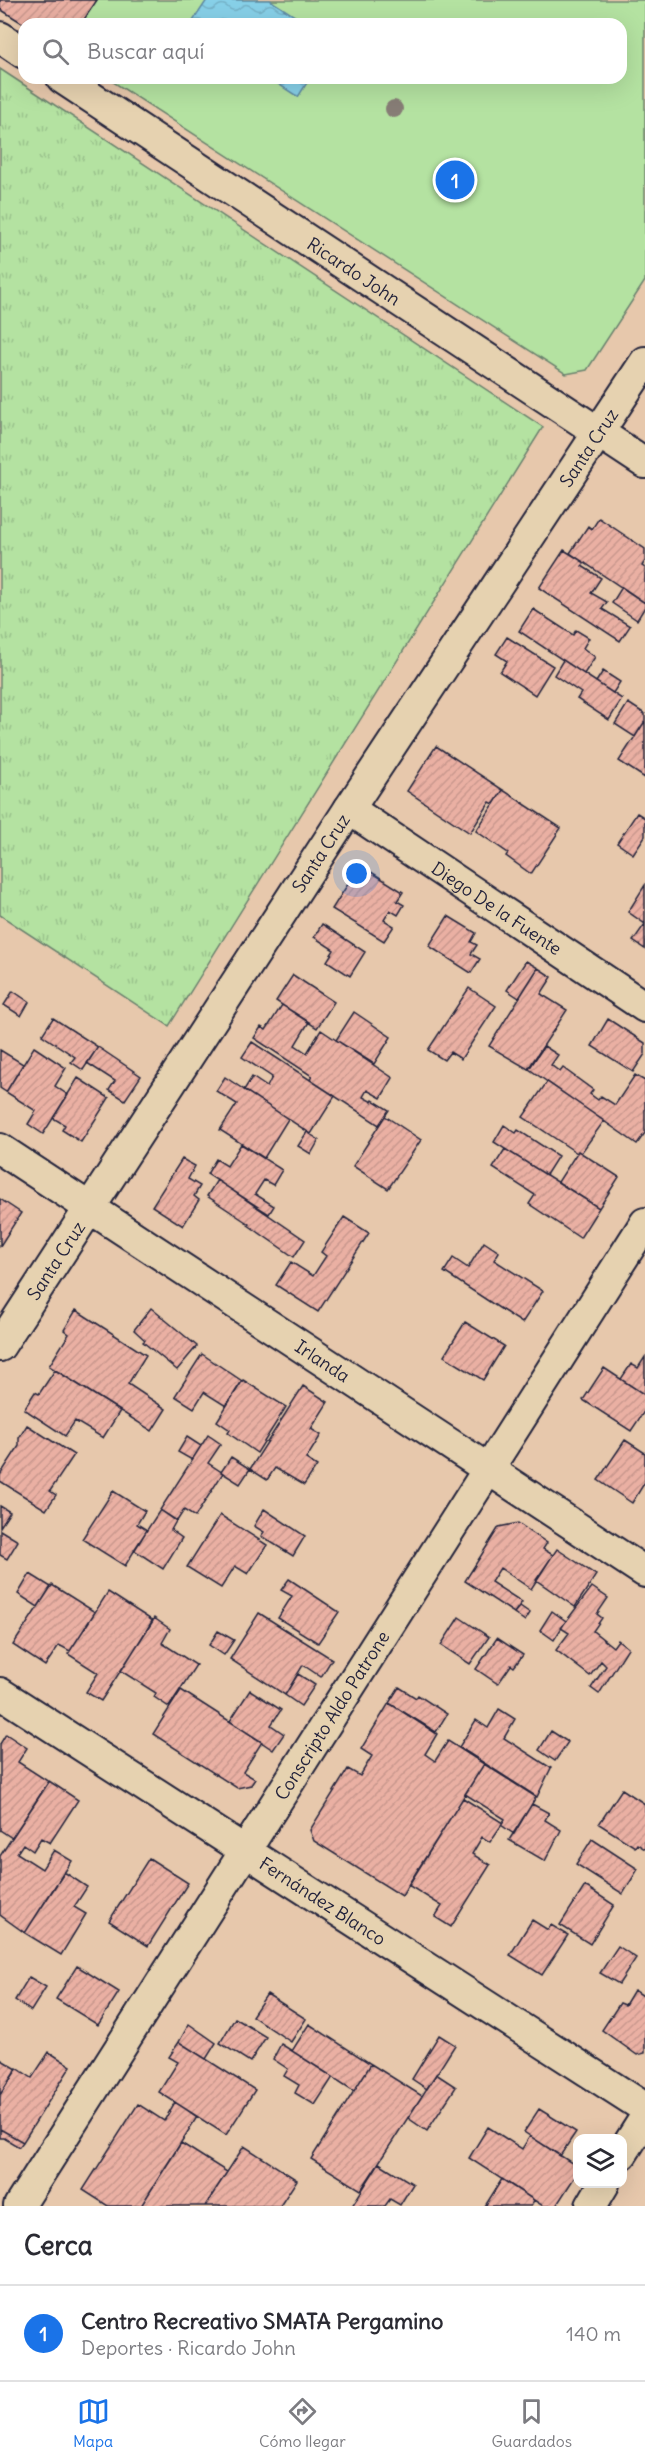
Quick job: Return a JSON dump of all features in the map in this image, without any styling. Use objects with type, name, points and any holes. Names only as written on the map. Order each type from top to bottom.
[{"type":"street","points":[[0,37],[18,49]]},
{"type":"street","name":"Ricardo John","points":[[71,84],[645,463]]},
{"type":"street","name":"Santa Cruz","points":[[0,1346],[349,809],[645,362]]},
{"type":"street","name":"Diego De la Fuente","points":[[349,809],[645,1007]]},
{"type":"street","name":"Irlanda","points":[[0,1149],[645,1572]]},
{"type":"street","name":"Conscripto Aldo Patrone","points":[[18,2206],[645,1223]]},
{"type":"street","name":"Fernández Blanco","points":[[0,1693],[645,2108]]},
{"type":"street","points":[[627,2146],[645,2118]]},
{"type":"street","points":[[591,2206],[602,2188]]},
{"type":"green space","points":[[0,0],[645,0],[645,281],[587,370],[566,374],[116,84],[627,84],[627,18],[18,18],[18,20],[0,9]]},
{"type":"green space","points":[[0,69],[18,81],[18,84],[23,84],[543,427],[169,1026],[0,915]]},
{"type":"water","points":[[207,0],[270,0],[298,18],[195,18]]},
{"type":"water","points":[[278,84],[306,84],[298,97]]},
{"type":"building","points":[[0,0],[97,0],[85,18],[18,18],[18,20],[0,9]]},
{"type":"building","points":[[599,518],[645,549],[645,561],[642,566],[645,568],[645,603],[570,553],[588,526],[592,529]]},
{"type":"building","points":[[564,550],[585,563],[582,566],[601,578],[591,593],[607,602],[602,609],[630,626],[620,641],[539,588]]},
{"type":"building","points":[[622,587],[645,603],[637,620],[612,603]]},
{"type":"building","points":[[533,609],[573,635],[576,630],[589,638],[583,648],[595,657],[584,674],[519,631]]},
{"type":"building","points":[[507,637],[553,666],[535,695],[500,672],[507,661],[496,654]]},
{"type":"building","points":[[563,660],[622,699],[609,720],[577,699],[581,693],[554,675]]},
{"type":"building","points":[[603,671],[620,682],[613,693],[596,682]]},
{"type":"building","points":[[628,703],[645,714],[645,721],[635,737],[615,724]]},
{"type":"building","points":[[645,721],[645,778],[619,761]]},
{"type":"building","points":[[436,746],[503,790],[494,804],[490,802],[470,833],[407,791]]},
{"type":"building","points":[[503,790],[561,828],[531,874],[506,856],[508,853],[476,831]]},
{"type":"building","points":[[637,813],[645,818],[645,836],[633,854],[617,843]]},
{"type":"building","points":[[360,865],[403,892],[397,901],[404,905],[398,915],[390,910],[384,920],[394,926],[384,941],[332,909]]},
{"type":"building","points":[[645,885],[645,924],[628,912]]},
{"type":"building","points":[[448,916],[476,933],[471,942],[477,945],[471,954],[480,959],[471,973],[429,946]]},
{"type":"building","points":[[322,924],[365,952],[350,976],[327,961],[334,950],[314,937]]},
{"type":"building","points":[[645,924],[645,949],[633,941]]},
{"type":"building","points":[[526,961],[538,968],[519,998],[507,990]]},
{"type":"building","points":[[538,968],[552,977],[541,994],[567,1010],[528,1069],[489,1046]]},
{"type":"building","points":[[293,975],[334,1002],[317,1028],[276,1001]]},
{"type":"building","points":[[469,988],[496,1006],[461,1059],[450,1052],[444,1060],[428,1050]]},
{"type":"building","points":[[13,991],[29,1002],[21,1016],[4,1005]]},
{"type":"building","points":[[282,1005],[309,1022],[295,1045],[307,1053],[321,1030],[393,1078],[381,1098],[367,1090],[363,1097],[389,1110],[379,1125],[310,1080],[312,1076],[254,1038],[261,1027],[266,1030]]},
{"type":"building","points":[[354,1012],[391,1037],[374,1064],[336,1040]]},
{"type":"building","points":[[53,1018],[98,1047],[83,1070],[71,1062],[75,1057],[42,1035]]},
{"type":"building","points":[[608,1019],[645,1043],[645,1054],[633,1072],[592,1046]]},
{"type":"building","points":[[252,1042],[335,1096],[311,1134],[244,1090],[252,1077],[267,1087],[272,1077],[242,1057]]},
{"type":"building","points":[[544,1046],[558,1055],[551,1065],[560,1072],[563,1068],[593,1090],[590,1094],[598,1100],[601,1096],[615,1105],[635,1075],[645,1081],[645,1133],[637,1144],[529,1069]]},
{"type":"building","points":[[34,1047],[66,1068],[55,1086],[68,1095],[43,1134],[28,1124],[36,1111],[6,1092]]},
{"type":"building","points":[[98,1047],[141,1076],[125,1100],[109,1090],[115,1081],[87,1063]]},
{"type":"building","points":[[0,1050],[23,1064],[6,1092],[0,1088]]},
{"type":"building","points":[[225,1077],[288,1119],[264,1158],[220,1130],[237,1104],[216,1091]]},
{"type":"building","points":[[78,1078],[109,1098],[81,1142],[62,1130],[65,1125],[53,1118]]},
{"type":"building","points":[[547,1082],[604,1121],[581,1153],[578,1151],[577,1153],[523,1117]]},
{"type":"building","points":[[385,1116],[421,1140],[388,1189],[353,1166]]},
{"type":"building","points":[[504,1125],[516,1133],[518,1130],[558,1156],[546,1175],[494,1142]]},
{"type":"building","points":[[307,1132],[319,1140],[311,1154],[298,1146]]},
{"type":"building","points":[[241,1144],[282,1170],[273,1185],[264,1180],[255,1194],[274,1206],[269,1214],[207,1174],[216,1159],[227,1166]]},
{"type":"building","points":[[505,1149],[599,1208],[580,1238],[529,1204],[535,1195],[493,1168]]},
{"type":"building","points":[[578,1151],[619,1177],[599,1208],[558,1182]]},
{"type":"building","points":[[182,1159],[195,1166],[188,1179],[200,1186],[194,1196],[199,1200],[183,1226],[152,1206]]},
{"type":"building","points":[[217,1180],[305,1240],[294,1257],[207,1196]]},
{"type":"building","points":[[0,1199],[21,1213],[0,1246]]},
{"type":"building","points":[[344,1217],[369,1233],[318,1312],[276,1285],[291,1262],[313,1276],[326,1256],[321,1252]]},
{"type":"building","points":[[484,1242],[499,1252],[494,1260],[543,1291],[522,1323],[444,1272],[453,1258],[468,1268]]},
{"type":"building","points":[[151,1308],[197,1346],[177,1370],[143,1342],[145,1340],[134,1330]]},
{"type":"building","points":[[76,1310],[146,1355],[128,1384],[166,1409],[152,1431],[49,1366],[69,1334],[64,1330]]},
{"type":"building","points":[[465,1322],[504,1346],[483,1380],[444,1356]]},
{"type":"building","points":[[202,1354],[242,1381],[226,1406],[204,1392],[194,1408],[175,1396]]},
{"type":"building","points":[[645,1357],[645,1395],[621,1379],[631,1364],[638,1368]]},
{"type":"building","points":[[604,1368],[645,1395],[645,1410],[631,1431],[583,1400]]},
{"type":"building","points":[[55,1370],[120,1411],[103,1438],[75,1421],[65,1436],[24,1409],[35,1392],[39,1394]]},
{"type":"building","points":[[243,1380],[286,1407],[257,1453],[228,1433],[230,1430],[217,1421]]},
{"type":"building","points":[[303,1386],[328,1402],[311,1429],[321,1435],[306,1459],[317,1466],[304,1485],[275,1468],[267,1480],[250,1469]]},
{"type":"building","points":[[27,1425],[74,1455],[50,1491],[56,1495],[46,1510],[0,1481],[0,1475],[19,1446],[19,1438]]},
{"type":"building","points":[[208,1435],[221,1444],[208,1463],[223,1473],[195,1517],[184,1510],[177,1521],[160,1510]]},
{"type":"building","points":[[187,1437],[201,1446],[192,1460],[178,1452]]},
{"type":"building","points":[[625,1440],[645,1453],[645,1482],[632,1503],[598,1480]]},
{"type":"building","points":[[231,1457],[250,1469],[240,1484],[221,1472]]},
{"type":"building","points":[[113,1491],[145,1511],[137,1524],[147,1530],[125,1566],[82,1539]]},
{"type":"building","points":[[0,1506],[10,1512],[0,1527]]},
{"type":"building","points":[[264,1509],[305,1536],[293,1556],[261,1536],[264,1532],[254,1526]]},
{"type":"building","points":[[160,1510],[176,1521],[171,1530],[182,1538],[163,1569],[134,1550]]},
{"type":"building","points":[[220,1515],[267,1545],[248,1574],[235,1566],[221,1588],[187,1567]]},
{"type":"building","points":[[518,1523],[547,1543],[543,1549],[553,1555],[531,1589],[500,1568],[491,1582],[522,1602],[514,1613],[465,1581],[499,1527]]},
{"type":"building","points":[[0,1530],[18,1541],[7,1559],[0,1555]]},
{"type":"building","points":[[557,1549],[596,1575],[575,1607],[536,1580]]},
{"type":"building","points":[[30,1574],[51,1587],[38,1607],[18,1594]]},
{"type":"building","points":[[289,1579],[339,1612],[318,1643],[278,1618],[292,1596],[281,1590]]},
{"type":"building","points":[[52,1585],[95,1612],[70,1651],[59,1645],[45,1666],[13,1645]]},
{"type":"building","points":[[592,1587],[608,1598],[597,1614],[602,1618],[593,1631],[613,1647],[618,1640],[628,1648],[599,1694],[591,1688],[606,1666],[601,1661],[590,1676],[556,1650],[569,1633],[561,1628]]},
{"type":"building","points":[[108,1592],[153,1621],[101,1701],[86,1692],[98,1673],[68,1654]]},
{"type":"building","points":[[520,1606],[530,1613],[525,1621],[514,1613]]},
{"type":"building","points":[[552,1611],[566,1621],[554,1640],[540,1630]]},
{"type":"building","points":[[259,1613],[332,1659],[321,1677],[303,1665],[285,1695],[230,1659]]},
{"type":"building","points":[[459,1617],[489,1637],[470,1664],[441,1645]]},
{"type":"building","points":[[154,1618],[170,1629],[162,1643],[196,1665],[169,1707],[154,1697],[156,1693],[121,1671]]},
{"type":"building","points":[[218,1631],[234,1640],[224,1655],[209,1645]]},
{"type":"building","points":[[497,1638],[523,1655],[514,1667],[511,1665],[498,1684],[476,1669]]},
{"type":"building","points":[[298,1674],[315,1685],[301,1706],[285,1695]]},
{"type":"building","points":[[399,1687],[416,1698],[418,1695],[447,1714],[436,1732],[389,1703]]},
{"type":"building","points":[[181,1690],[262,1742],[243,1772],[255,1779],[251,1785],[237,1788],[153,1734]]},
{"type":"building","points":[[250,1690],[281,1710],[271,1725],[284,1734],[273,1750],[230,1721]]},
{"type":"building","points":[[389,1703],[437,1734],[425,1754],[435,1761],[448,1741],[484,1764],[402,1896],[314,1841],[310,1830],[348,1769],[360,1776],[372,1756],[361,1749]]},
{"type":"building","points":[[499,1709],[515,1719],[504,1738],[551,1768],[537,1797],[459,1747],[476,1720],[488,1728]]},
{"type":"building","points":[[551,1731],[568,1742],[555,1761],[539,1750]]},
{"type":"building","points":[[6,1734],[27,1748],[18,1762],[49,1782],[12,1838],[0,1830],[0,1744]]},
{"type":"building","points":[[484,1764],[536,1797],[514,1834],[501,1825],[505,1819],[465,1794]]},
{"type":"building","points":[[49,1781],[78,1800],[50,1843],[41,1838],[33,1851],[23,1844],[17,1853],[42,1869],[54,1850],[72,1861],[25,1933],[0,1915],[0,1856]]},
{"type":"building","points":[[622,1789],[645,1804],[645,1849],[637,1844],[635,1847],[599,1824]]},
{"type":"building","points":[[463,1798],[503,1823],[490,1842],[482,1837],[472,1854],[490,1865],[451,1927],[435,1917],[442,1906],[408,1885]]},
{"type":"building","points":[[532,1804],[549,1813],[545,1820],[561,1830],[545,1861],[509,1840]]},
{"type":"building","points":[[592,1839],[638,1869],[623,1894],[576,1864]]},
{"type":"building","points":[[149,1858],[188,1883],[148,1946],[109,1921]]},
{"type":"building","points":[[64,1872],[87,1887],[74,1907],[86,1914],[61,1955],[25,1933]]},
{"type":"building","points":[[585,1886],[614,1905],[590,1944],[560,1925]]},
{"type":"building","points":[[532,1920],[548,1930],[551,1925],[568,1935],[542,1975],[510,1955]]},
{"type":"building","points":[[618,1946],[636,1958],[619,1984],[600,1973]]},
{"type":"building","points":[[77,1966],[119,1992],[98,2025],[56,1999]]},
{"type":"building","points":[[29,1977],[46,1987],[31,2011],[15,2000]]},
{"type":"building","points":[[634,1990],[645,1997],[645,2053],[637,2055],[602,2030],[620,2003],[625,2005]]},
{"type":"building","points":[[267,1994],[306,2019],[291,2042],[252,2016]]},
{"type":"building","points":[[235,2018],[266,2037],[250,2062],[220,2043]]},
{"type":"building","points":[[189,2024],[216,2043],[206,2059],[179,2042]]},
{"type":"building","points":[[309,2024],[371,2064],[354,2091],[292,2051]]},
{"type":"building","points":[[439,2035],[455,2045],[427,2089],[412,2079]]},
{"type":"building","points":[[179,2042],[255,2090],[226,2135],[159,2092],[178,2062],[169,2057]]},
{"type":"building","points":[[281,2044],[333,2077],[315,2105],[295,2093],[299,2085],[284,2076],[288,2069],[273,2059]]},
{"type":"building","points":[[49,2052],[71,2066],[23,2142],[0,2129],[0,2095],[17,2068],[32,2078]]},
{"type":"building","points":[[0,2059],[17,2069],[0,2095]]},
{"type":"building","points":[[371,2064],[422,2096],[361,2190],[311,2159]]},
{"type":"building","points":[[436,2074],[456,2087],[427,2131],[408,2118]]},
{"type":"building","points":[[175,2102],[197,2117],[141,2206],[108,2206],[83,2190],[138,2104],[164,2121]]},
{"type":"building","points":[[539,2109],[576,2132],[560,2156],[524,2132]]},
{"type":"building","points":[[488,2127],[522,2149],[530,2136],[573,2164],[573,2180],[556,2206],[543,2206],[469,2158]]},
{"type":"building","points":[[0,2129],[23,2142],[19,2147],[0,2138]]},
{"type":"building","points":[[181,2143],[227,2172],[205,2206],[141,2206]]},
{"type":"building","points":[[244,2146],[297,2180],[280,2206],[205,2206]]},
{"type":"building","points":[[379,2163],[413,2184],[400,2205],[390,2199],[385,2206],[352,2206]]},
{"type":"building","points":[[502,2179],[534,2200],[531,2206],[485,2206]]},
{"type":"place","name":"Centro Recreativo SMATA Pergamino","points":[[455,180]]}]
